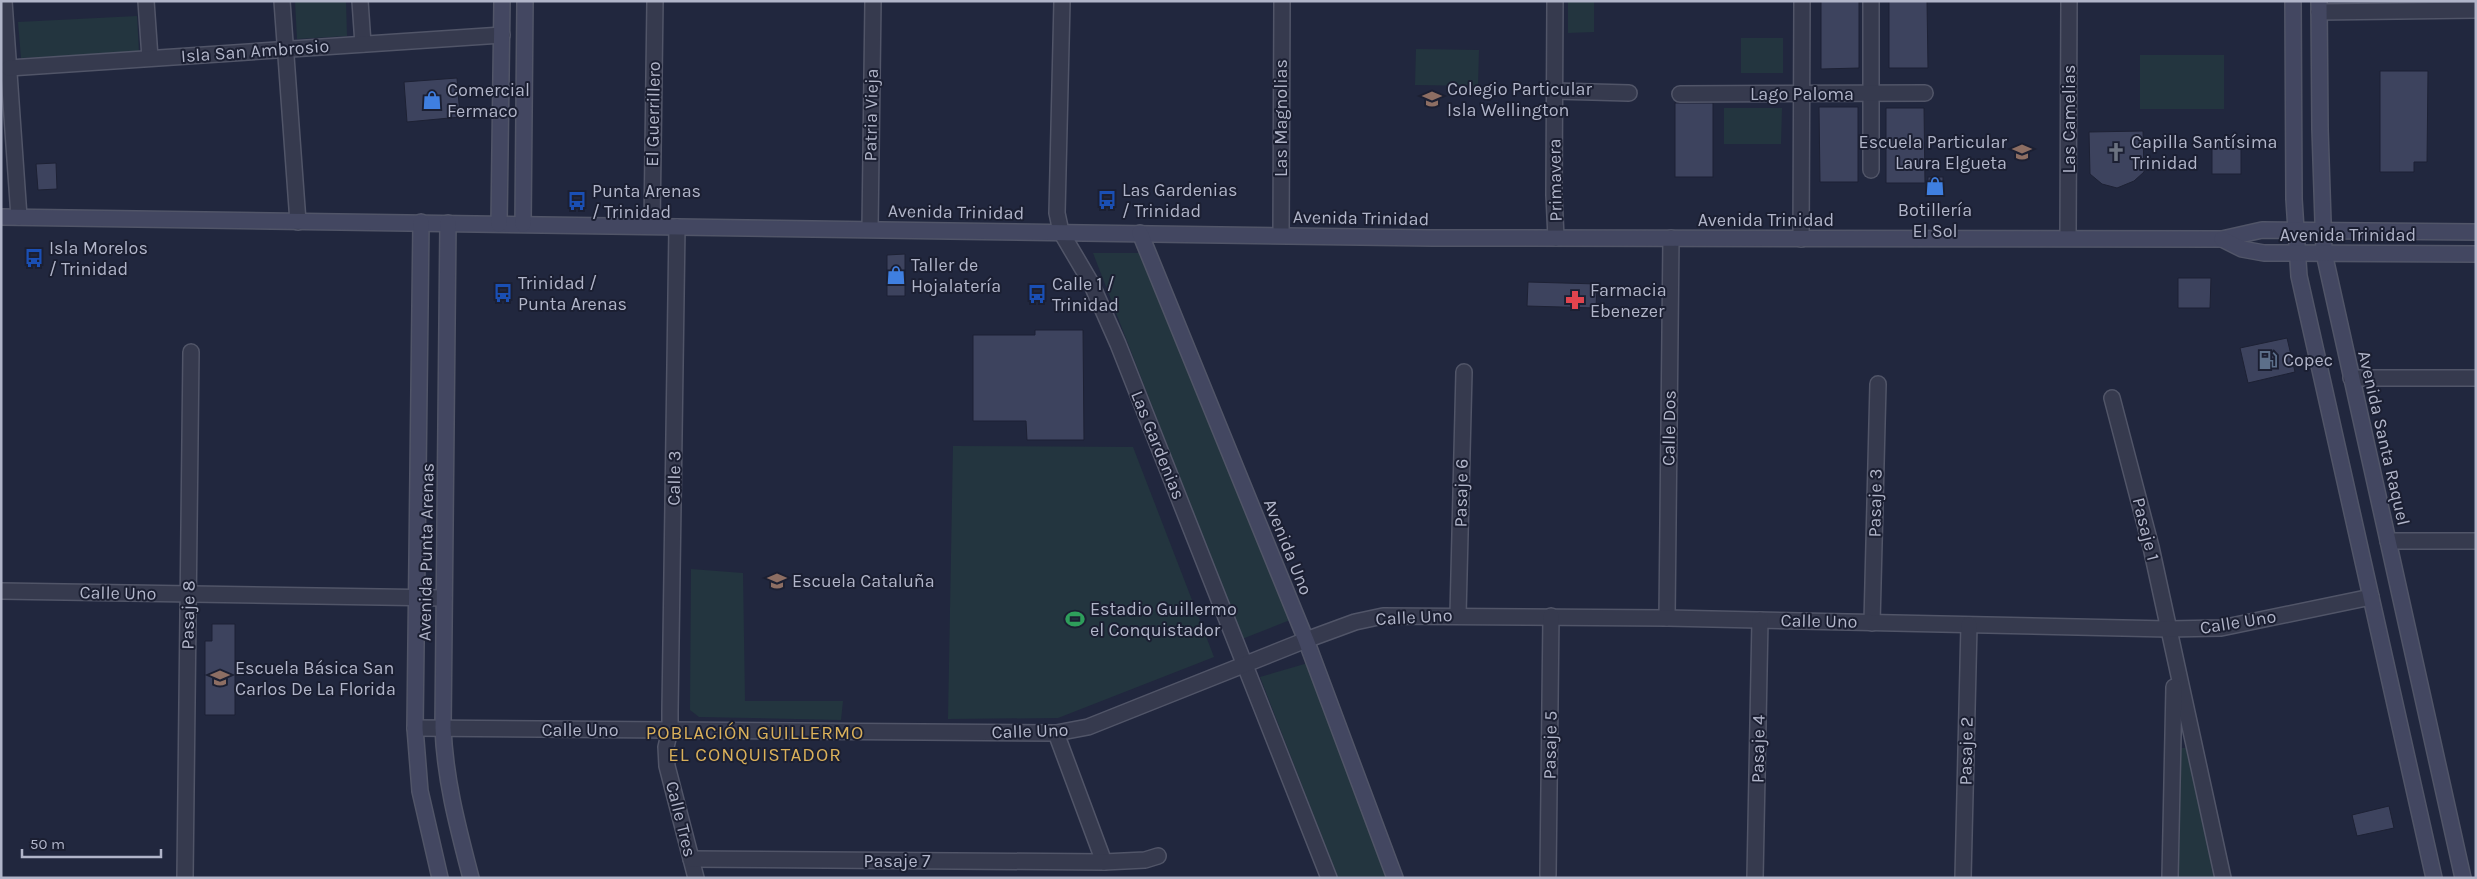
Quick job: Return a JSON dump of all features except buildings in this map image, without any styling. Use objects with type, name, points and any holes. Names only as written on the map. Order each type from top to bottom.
[{"type":"main road","points":[[499,224],[502,1]]},
{"type":"main road","points":[[523,224],[526,1]]},
{"type":"main road","points":[[2293,1],[2296,253],[2303,294],[2434,878]]},
{"type":"main road","name":"Avenida Santa Raquel","points":[[2319,6],[2322,230],[2324,253],[2463,878]]},
{"type":"main road","name":"Avenida Trinidad","points":[[1,217],[1556,238],[2222,239],[2262,230],[2476,232]]},
{"type":"main road","name":"Avenida Punta Arenas","points":[[421,222],[415,728],[420,791],[440,878]]},
{"type":"main road","name":"Avenida Punta Arenas","points":[[448,223],[443,728],[444,752],[450,792],[471,878]]},
{"type":"main road","name":"Avenida Uno","points":[[1140,233],[1306,640],[1395,878]]},
{"type":"main road","name":"Avenida Trinidad","points":[[2222,239],[2252,252],[2476,254]]},
{"type":"street","points":[[4,1],[19,217]]},
{"type":"street","points":[[146,1],[150,58]]},
{"type":"street","points":[[282,1],[298,222]]},
{"type":"street","points":[[360,1],[363,44]]},
{"type":"street","name":"El Guerrillero","points":[[652,226],[655,1]]},
{"type":"street","name":"Patria Vieja","points":[[870,229],[873,1]]},
{"type":"street","name":"Las Gardenias","points":[[1062,1],[1057,213],[1061,232],[1076,255],[1105,312],[1329,878]]},
{"type":"street","name":"Las Magnolias","points":[[1281,235],[1282,1]]},
{"type":"street","name":"Primavera","points":[[1555,1],[1554,195],[1556,238]]},
{"type":"street","points":[[1801,239],[1802,1]]},
{"type":"street","points":[[1871,1],[1871,170]]},
{"type":"street","name":"Las Camelias","points":[[2068,238],[2069,1]]},
{"type":"street","points":[[2319,6],[2446,6],[2476,10]]},
{"type":"street","name":"Isla San Ambrosio","points":[[9,68],[502,35]]},
{"type":"street","points":[[1555,91],[1629,93]]},
{"type":"street","name":"Lago Paloma","points":[[1680,94],[1924,93]]},
{"type":"street","name":"Calle 3","points":[[670,730],[677,226]]},
{"type":"street","name":"Calle Dos","points":[[1667,618],[1671,238]]},
{"type":"street","name":"Pasaje 8","points":[[185,878],[191,352]]},
{"type":"street","name":"Pasaje 6","points":[[1458,615],[1464,372]]},
{"type":"street","points":[[2351,378],[2476,378]]},
{"type":"street","name":"Pasaje 3","points":[[1872,623],[1878,384]]},
{"type":"street","name":"Pasaje 1","points":[[2112,398],[2152,547],[2175,662],[2223,878]]},
{"type":"street","points":[[2388,541],[2476,541]]},
{"type":"street","name":"Calle Uno","points":[[1,591],[444,598]]},
{"type":"street","name":"Calle Uno","points":[[415,728],[1056,733],[1088,728],[1306,640],[1355,622],[1383,616],[1551,616],[2168,629],[2221,628],[2371,597]]},
{"type":"street","name":"Pasaje 5","points":[[1548,875],[1551,616]]},
{"type":"street","name":"Pasaje 4","points":[[1755,878],[1760,620]]},
{"type":"street","name":"Pasaje 2","points":[[1963,878],[1969,625]]},
{"type":"street","name":"Pasaje 1","points":[[2170,878],[2175,662]]},
{"type":"street","name":"Calle Tres","points":[[670,730],[666,747],[667,766],[696,878]]},
{"type":"street","points":[[1056,733],[1104,862]]},
{"type":"street","name":"Pasaje 7","points":[[691,859],[1104,862],[1145,860],[1158,856]]},
{"type":"shaded area","points":[[295,1],[346,1],[347,36],[297,39]]},
{"type":"shaded area","points":[[1568,1],[1594,1],[1594,32],[1568,33]]},
{"type":"shaded area","points":[[137,16],[139,52],[21,58],[18,22]]},
{"type":"shaded area","points":[[1741,38],[1783,38],[1783,73],[1741,73]]},
{"type":"shaded area","points":[[1416,49],[1479,50],[1478,86],[1415,85]]},
{"type":"shaded area","points":[[2140,55],[2224,55],[2224,109],[2140,109]]},
{"type":"shaded area","points":[[1724,108],[1782,108],[1781,144],[1724,144]]},
{"type":"shaded area","points":[[1093,253],[1139,253],[1290,620],[1242,639]]},
{"type":"shaded area","name":"Estadio Guillermo el Conquistador","points":[[953,446],[1133,447],[1214,657],[1058,718],[948,719]]},
{"type":"shaded area","points":[[691,569],[743,573],[745,701],[843,701],[841,720],[699,717],[690,710]]},
{"type":"shaded area","points":[[1308,663],[1386,878],[1338,878],[1260,677]]},
{"type":"shaded area","points":[[2176,748],[2186,748],[2215,878],[2176,878]]},
{"type":"place","name":"Colegio Particular Isla Wellington","points":[[1432,99]]},
{"type":"place","name":"Comercial Fermaco","points":[[432,100]]},
{"type":"place","name":"Escuela Particular Laura Elgueta","points":[[2022,152]]},
{"type":"place","name":"Capilla Santísima Trinidad","points":[[2116,152]]},
{"type":"place","name":"Botillería El Sol","points":[[1935,186]]},
{"type":"place","name":"Las Gardenias / Trinidad","points":[[1107,200]]},
{"type":"place","name":"Punta Arenas / Trinidad","points":[[577,201]]},
{"type":"place","name":"Isla Morelos / Trinidad","points":[[34,258]]},
{"type":"place","name":"Taller de Hojalatería","points":[[896,275]]},
{"type":"place","name":"Trinidad / Punta Arenas","points":[[503,293]]},
{"type":"place","name":"Calle 1 / Trinidad","points":[[1037,294]]},
{"type":"place","name":"Farmacia Ebenezer","points":[[1575,300]]},
{"type":"place","name":"Copec","points":[[2268,360]]},
{"type":"place","name":"Escuela Cataluña","points":[[777,581]]},
{"type":"place","name":"Estadio Guillermo el Conquistador","points":[[1075,619]]},
{"type":"place","name":"Escuela Básica San Carlos De La Florida","points":[[220,678]]},
{"type":"district","name":"POBLACIÓN GUILLERMO EL CONQUISTADOR","points":[[755,743]]}]
